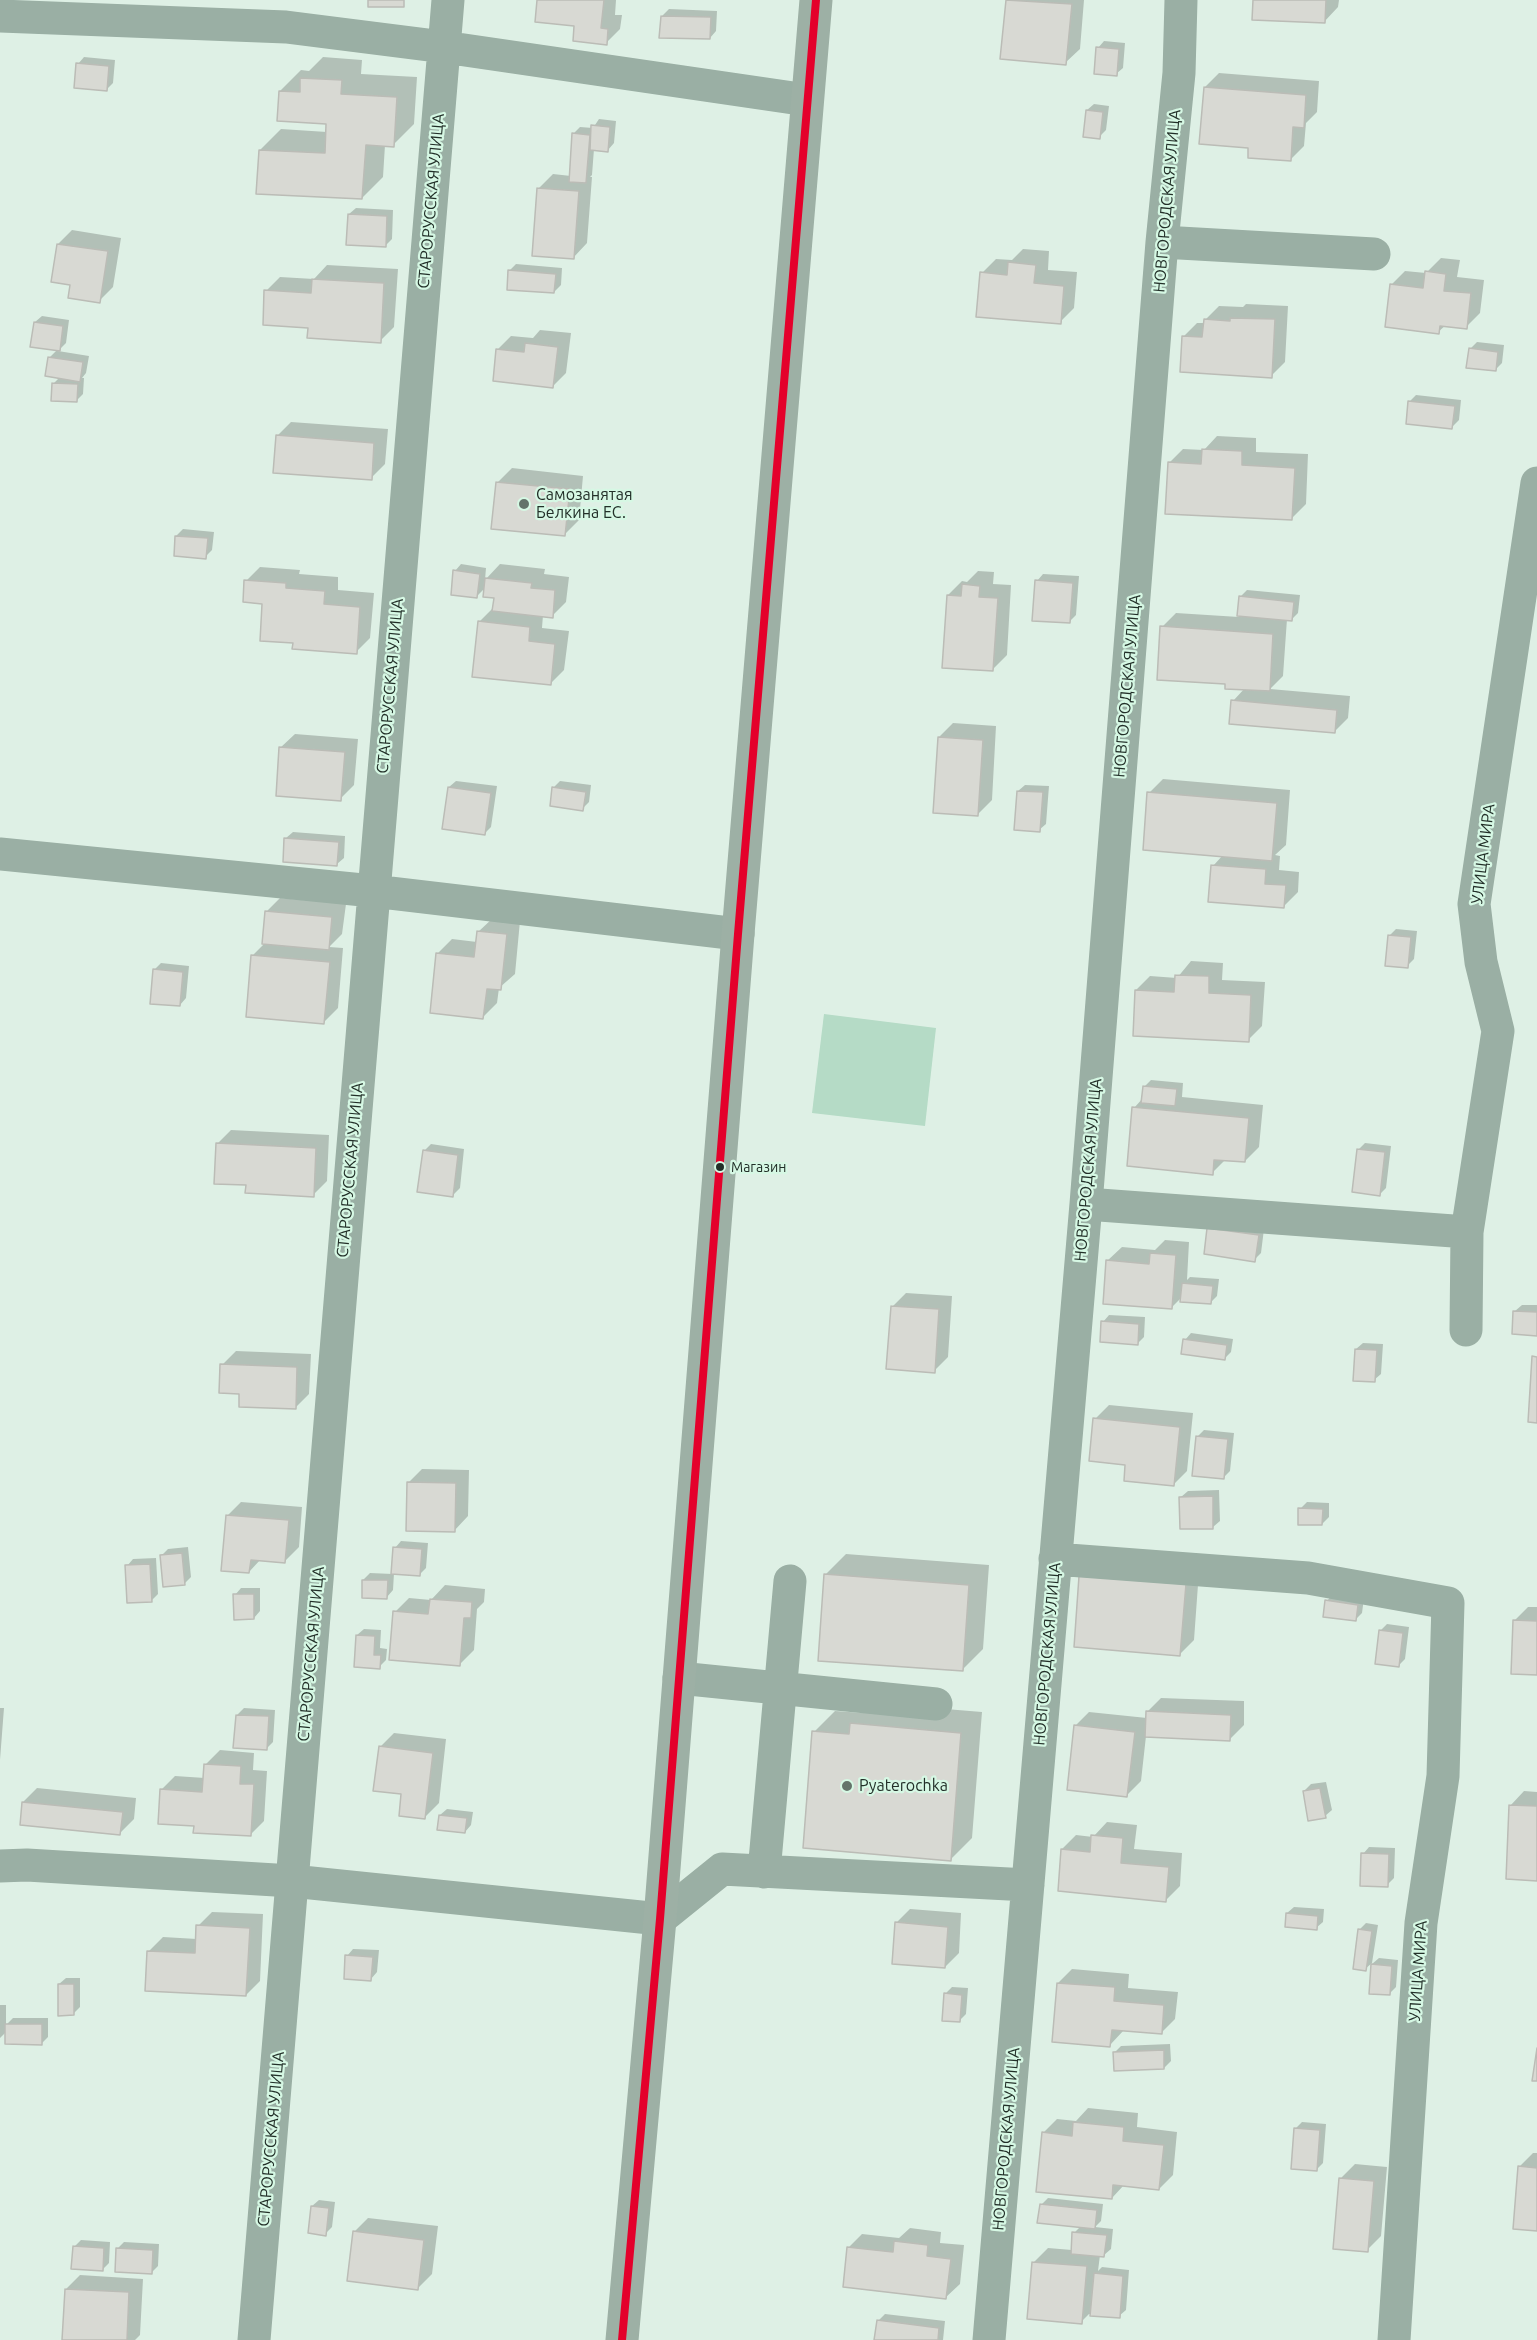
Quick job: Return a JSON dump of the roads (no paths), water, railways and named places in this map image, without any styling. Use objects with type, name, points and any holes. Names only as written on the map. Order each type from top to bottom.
[{"type":"main road","points":[[622,2340],[660,1919],[738,934],[816,0]]},
{"type":"street","name":"СТАРОРУССКАЯ УЛИЦА","points":[[254,2340],[447,0]]},
{"type":"street","name":"НОВГОРОДСКАЯ УЛИЦА","points":[[989,2340],[1086,1204],[1162,242],[1179,73],[1181,0]]},
{"type":"street","points":[[0,16],[286,27],[444,47],[807,100]]},
{"type":"street","points":[[1162,242],[1374,254]]},
{"type":"street","name":"УЛИЦА МИРА","points":[[1466,1330],[1467,1232],[1498,1031],[1481,962],[1474,904],[1521,577],[1537,483]]},
{"type":"street","points":[[0,854],[373,891],[738,934]]},
{"type":"street","points":[[1086,1204],[1467,1232]]},
{"type":"street","name":"УЛИЦА МИРА","points":[[1055,1558],[1308,1578],[1448,1603],[1443,1776],[1421,1923],[1394,2340]]},
{"type":"street","points":[[764,1872],[790,1581]]},
{"type":"street","points":[[679,1678],[936,1704]]},
{"type":"street","points":[[0,1866],[27,1865],[292,1881],[660,1919],[722,1869],[1028,1885]]},
{"type":"place","name":"Самозанятая Белкина ЕС.","points":[[524,504]]},
{"type":"place","name":"Магазин","points":[[720,1167]]},
{"type":"place","name":"Pyaterochka","points":[[847,1786]]}]
